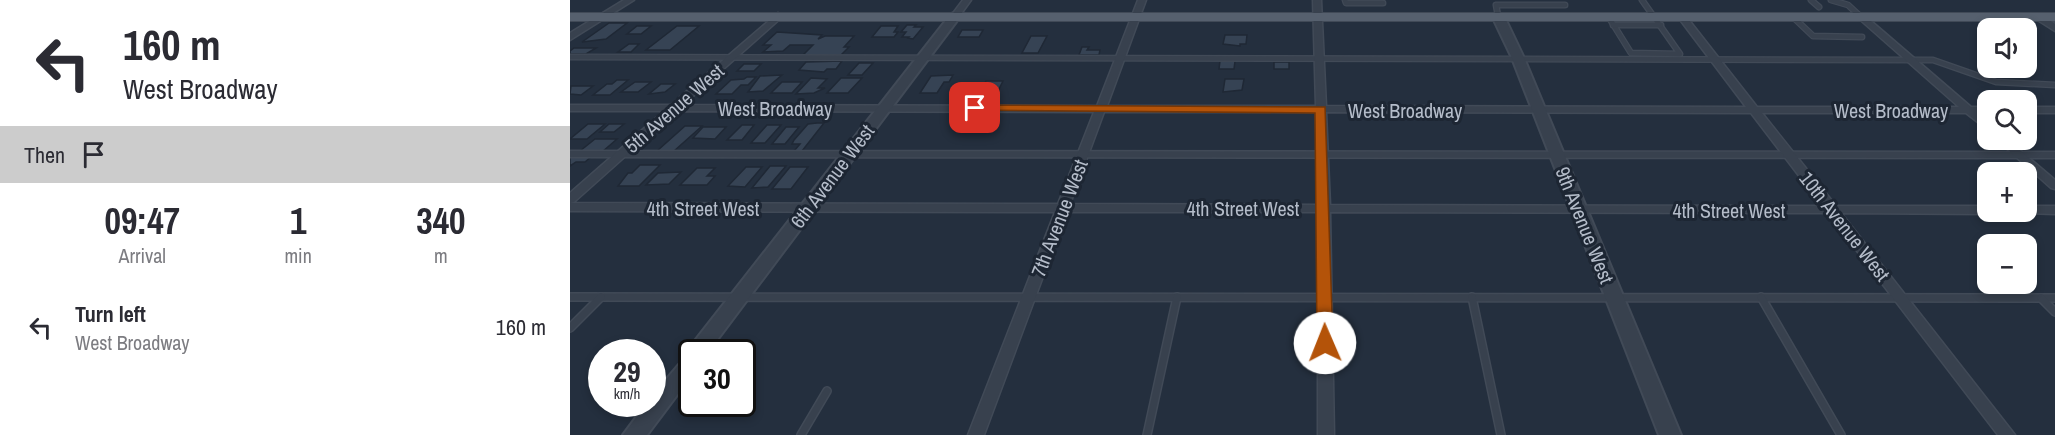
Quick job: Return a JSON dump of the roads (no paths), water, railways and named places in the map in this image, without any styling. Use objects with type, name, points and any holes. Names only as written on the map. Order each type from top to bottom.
[{"type":"main road","points":[[570,17],[1498,16],[1610,21],[1658,21],[1682,17],[2055,17]]},
{"type":"street","points":[[570,37],[630,0]]},
{"type":"street","name":"6th Avenue West","points":[[707,339],[967,0]]},
{"type":"street","name":"7th Avenue West","points":[[976,435],[1142,0]]},
{"type":"street","points":[[1317,0],[1323,155],[1326,435]]},
{"type":"street","name":"5th Avenue West","points":[[570,199],[778,16]]},
{"type":"street","name":"9th Avenue West","points":[[1498,16],[1518,58],[1670,435]]},
{"type":"street","name":"10th Avenue West","points":[[1682,17],[2007,435]]},
{"type":"street","points":[[1861,17],[1977,118]]},
{"type":"street","points":[[2039,17],[2055,28]]},
{"type":"street","name":"West Broadway","points":[[570,108],[1977,110]]},
{"type":"street","points":[[2037,110],[2055,111]]},
{"type":"street","points":[[2013,150],[2055,186]]},
{"type":"street","name":"4th Street West","points":[[570,207],[1977,210]]},
{"type":"street","points":[[2037,210],[2055,210]]},
{"type":"street","points":[[634,435],[678,378]]},
{"type":"lane","points":[[1345,0],[1346,3],[1383,3]]},
{"type":"lane","points":[[1610,21],[1630,54],[1680,54],[1642,0]]},
{"type":"lane","points":[[1811,0],[1819,7]]},
{"type":"lane","points":[[1831,0],[1848,5],[1861,17]]},
{"type":"lane","points":[[1498,16],[1496,4],[1565,5]]},
{"type":"lane","points":[[1792,17],[1813,36],[1862,36]]},
{"type":"lane","points":[[570,57],[1933,60],[1996,82],[2055,85]]},
{"type":"lane","points":[[570,154],[2055,155]]},
{"type":"lane","points":[[570,297],[2055,298]]},
{"type":"lane","points":[[570,328],[602,297]]},
{"type":"lane","points":[[1147,435],[1177,297]]},
{"type":"lane","points":[[1472,297],[1501,435]]},
{"type":"lane","points":[[1761,297],[1841,435]]},
{"type":"lane","points":[[2041,298],[2055,312]]},
{"type":"lane","points":[[801,435],[827,391]]}]
